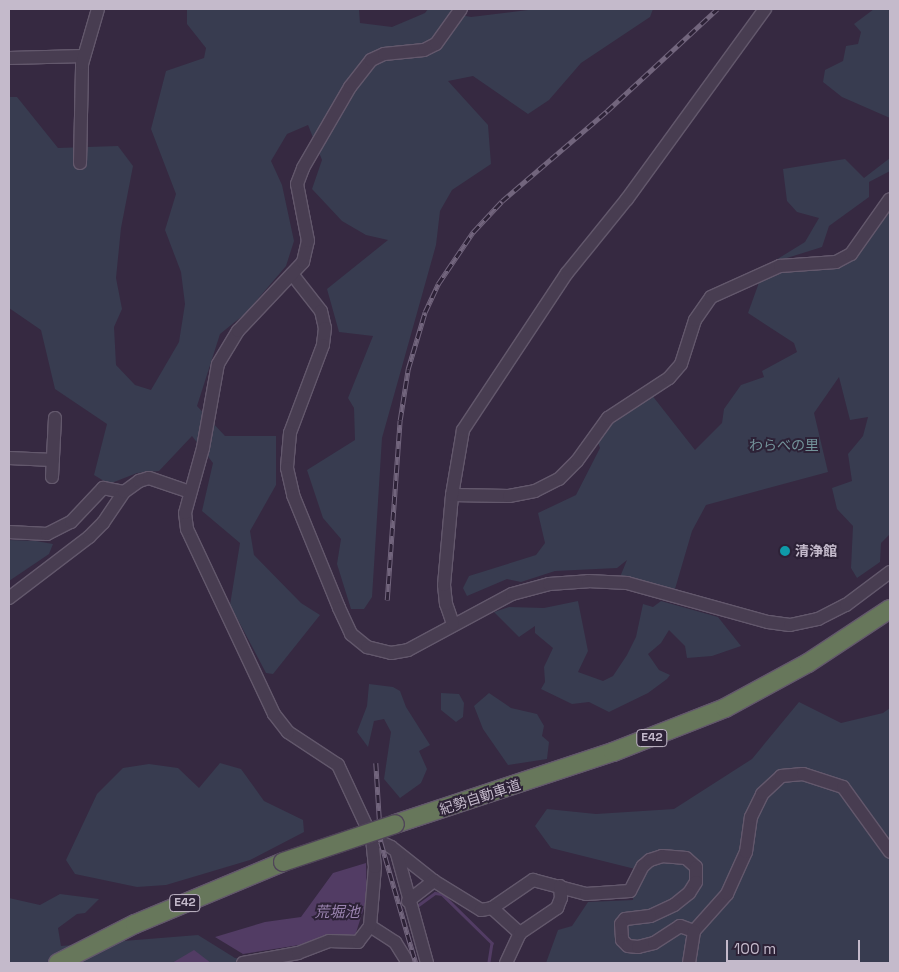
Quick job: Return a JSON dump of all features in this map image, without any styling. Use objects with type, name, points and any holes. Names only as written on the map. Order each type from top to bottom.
[{"type":"highway","name":"紀勢自動車道","points":[[58,963],[135,924],[283,862],[613,752],[725,708],[808,663],[890,609]]},
{"type":"street","points":[[80,163],[84,56],[98,9]]},
{"type":"street","points":[[243,963],[298,953],[329,941],[358,942],[370,926],[375,867],[372,838],[346,781],[330,758],[288,732],[274,714],[187,529],[185,513],[203,448],[218,364],[238,331],[303,262],[308,241],[297,184],[303,168],[350,87],[371,60],[384,54],[424,50],[436,44],[461,9]]},
{"type":"street","points":[[453,624],[446,604],[444,585],[452,495],[463,430],[481,400],[567,273],[627,199],[765,9]]},
{"type":"street","points":[[9,58],[84,56]]},
{"type":"street","points":[[452,495],[509,496],[535,491],[558,479],[577,461],[608,418],[669,378],[681,364],[695,320],[711,297],[780,266],[836,262],[851,254],[890,199]]},
{"type":"street","points":[[292,274],[321,311],[325,328],[323,345],[290,433],[287,468],[293,495],[338,608],[351,634],[367,647],[391,652],[408,650],[453,624],[512,594],[549,584],[588,581],[627,583],[768,622],[790,625],[818,619],[846,604],[890,572]]},
{"type":"street","points":[[52,476],[55,418]]},
{"type":"street","points":[[9,458],[52,460]]},
{"type":"street","points":[[9,598],[96,530],[124,492],[139,481],[149,478],[190,492]]},
{"type":"street","points":[[9,532],[48,534],[71,522],[103,488],[124,492]]},
{"type":"street","points":[[689,963],[694,931],[727,894],[746,852],[751,817],[762,794],[781,776],[803,774],[843,787],[890,852]]},
{"type":"street","points":[[372,838],[391,847],[397,854],[471,907],[481,910],[492,908],[533,880],[586,894],[630,891],[642,866],[650,860],[662,856],[686,858],[696,867],[696,882],[689,893],[674,905],[650,916],[626,919],[620,933],[628,946],[638,948],[654,943],[680,926],[694,931]]},
{"type":"street","points":[[397,854],[408,901],[427,963]]},
{"type":"street","points":[[408,901],[434,881]]},
{"type":"street","points":[[506,963],[520,933],[557,908],[561,898],[560,886]]},
{"type":"street","points":[[492,908],[520,933]]},
{"type":"street","points":[[370,926],[395,942],[408,963]]},
{"type":"green space","points":[[187,9],[359,9],[360,23],[392,27],[425,13],[428,9],[456,9],[456,14],[471,17],[536,9],[653,9],[650,17],[581,63],[549,100],[528,114],[473,76],[448,81],[488,125],[491,164],[452,190],[440,211],[436,245],[382,438],[372,597],[364,609],[351,609],[337,564],[341,539],[323,518],[307,470],[355,440],[354,408],[348,398],[373,336],[339,332],[327,289],[388,240],[366,235],[342,221],[312,189],[322,160],[308,125],[287,134],[271,161],[282,185],[294,241],[286,266],[246,313],[220,334],[197,406],[225,436],[276,436],[276,485],[250,531],[254,555],[301,603],[320,615],[273,674],[266,673],[230,605],[240,543],[202,511],[213,463],[192,436],[159,471],[137,473],[109,484],[94,475],[107,424],[55,389],[41,330],[9,308],[9,97],[17,97],[58,148],[118,146],[133,166],[121,228],[116,278],[122,309],[114,327],[116,365],[135,385],[151,390],[179,342],[185,304],[181,272],[165,230],[176,194],[151,129],[166,71],[204,58],[206,48],[187,24]]},
{"type":"green space","points":[[874,9],[890,9],[890,118],[842,97],[823,82],[825,70],[843,61],[846,46],[858,44],[861,32],[854,24]]},
{"type":"green space","points":[[890,158],[890,171],[869,182],[869,197],[829,226],[822,247],[771,263],[805,242],[819,218],[797,212],[787,201],[783,169],[845,159],[864,178]]},
{"type":"green space","name":"わらべの里","points":[[890,207],[890,534],[881,543],[880,562],[857,578],[851,568],[853,526],[837,509],[832,488],[852,481],[848,454],[863,436],[868,417],[850,420],[839,377],[814,413],[828,472],[706,505],[692,531],[675,589],[620,577],[627,560],[617,568],[555,571],[521,582],[507,579],[467,596],[463,588],[469,576],[536,555],[545,543],[538,513],[576,495],[600,448],[597,439],[611,423],[651,394],[695,450],[722,423],[724,409],[741,385],[764,377],[762,371],[797,352],[794,343],[748,313],[761,277],[792,270],[836,267],[860,253]]},
{"type":"green space","points":[[9,540],[53,544],[49,554],[9,581]]},
{"type":"green space","points":[[578,601],[588,651],[578,672],[603,681],[613,676],[627,655],[636,637],[643,604],[653,607],[661,601],[718,617],[741,646],[712,656],[687,658],[685,646],[669,630],[661,643],[648,654],[659,670],[670,675],[667,679],[648,693],[609,712],[589,702],[572,704],[541,689],[545,682],[544,667],[553,648],[535,633],[535,626],[519,637],[494,612],[509,607],[544,608]]},
{"type":"green space","points":[[369,684],[393,687],[400,691],[406,707],[430,745],[419,751],[427,769],[421,783],[400,798],[384,779],[391,732],[384,719],[374,721],[368,747],[357,732],[367,706]]},
{"type":"green space","points":[[441,693],[459,694],[464,703],[463,717],[456,722],[441,710]]},
{"type":"green space","points":[[489,693],[511,708],[537,714],[544,726],[542,736],[549,742],[547,759],[508,765],[483,729],[474,706]]},
{"type":"green space","points":[[799,702],[841,723],[883,713],[890,708],[890,963],[546,963],[558,930],[572,926],[588,902],[633,900],[635,869],[551,848],[535,826],[547,809],[596,814],[674,809],[752,759]]},
{"type":"green space","points":[[220,763],[241,769],[264,801],[303,820],[304,832],[250,860],[166,885],[137,887],[75,874],[66,860],[97,794],[123,768],[149,764],[178,768],[199,788]]},
{"type":"green space","points":[[60,894],[99,899],[85,913],[77,914],[58,928],[61,946],[198,935],[235,958],[306,963],[9,963],[9,898],[40,905]]},
{"type":"water","name":"荒堀池","points":[[366,863],[367,898],[355,936],[243,954],[215,937],[265,922],[301,917],[333,873]]},
{"type":"water","points":[[194,950],[211,963],[172,963]]},
{"type":"waterway","points":[[417,906],[435,893],[442,894],[492,943],[489,963]]},
{"type":"railway","points":[[387,600],[400,420],[408,369],[425,312],[438,284],[473,232],[502,201],[607,111],[717,9]]},
{"type":"railway","points":[[376,763],[381,842],[416,963]]},
{"type":"place","name":"清浄館","points":[[785,551]]}]
